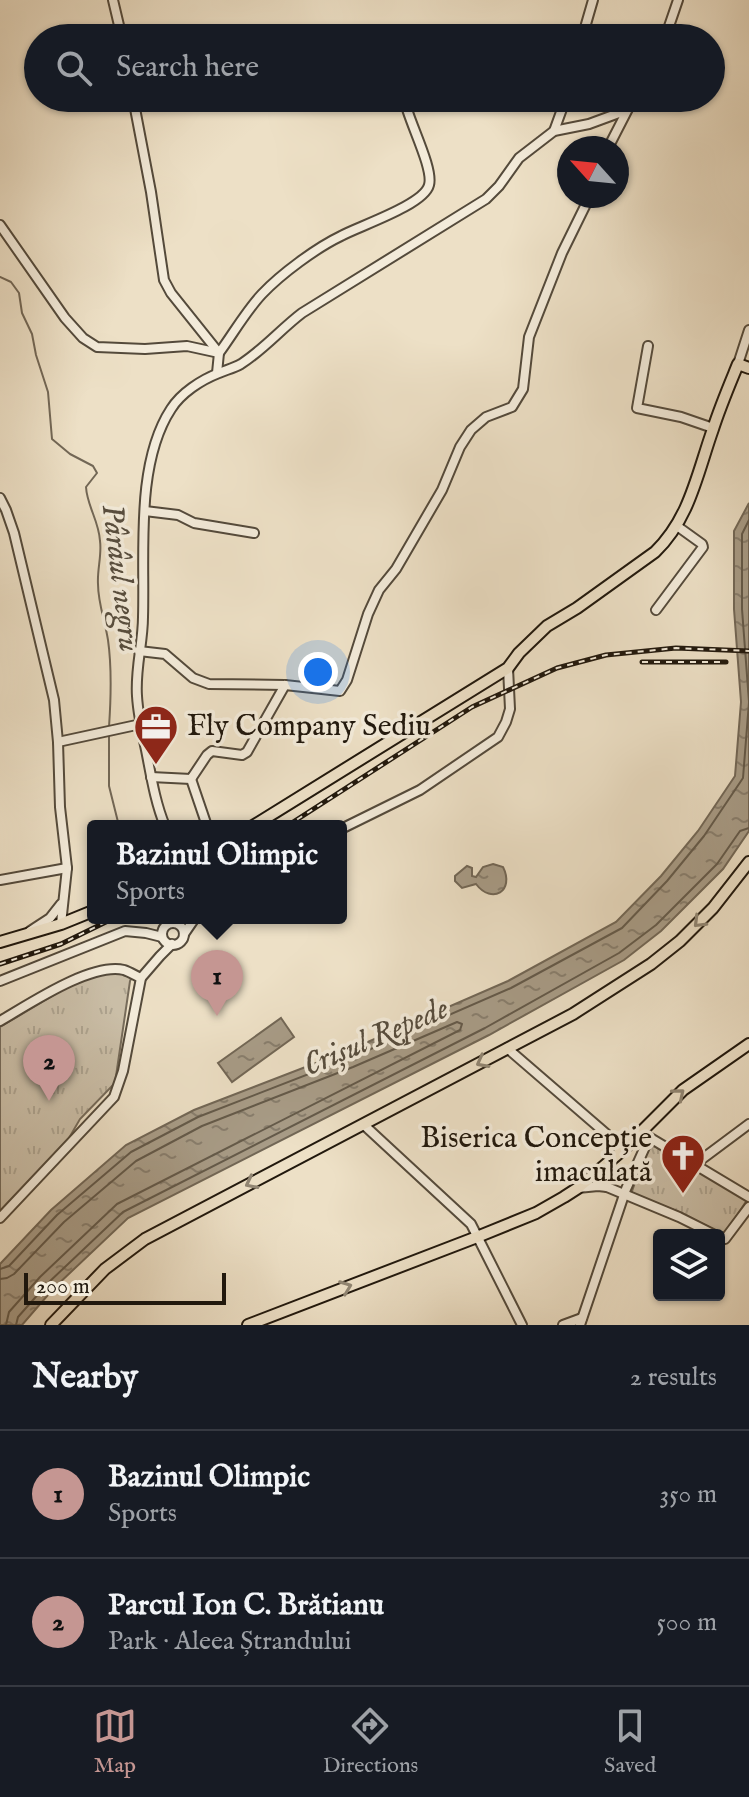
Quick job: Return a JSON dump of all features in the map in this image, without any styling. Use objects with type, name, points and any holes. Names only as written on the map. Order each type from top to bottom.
[{"type":"main road","points":[[263,820],[508,668],[547,626],[655,552],[677,526],[689,502],[713,428],[743,366]]},
{"type":"main road","points":[[51,1325],[105,1269],[145,1239],[573,1014],[651,964],[713,908],[749,862]]},
{"type":"main road","points":[[0,942],[87,913]]},
{"type":"main road","points":[[248,1325],[536,1213],[578,1188],[645,1135],[683,1090],[749,1044]]},
{"type":"street","points":[[113,0],[119,24]]},
{"type":"street","points":[[586,24],[593,0]]},
{"type":"street","points":[[670,24],[678,0]]},
{"type":"street","points":[[136,112],[164,280],[219,353]]},
{"type":"street","points":[[217,373],[219,353],[262,294],[301,261],[338,237],[404,207],[422,197],[429,188],[430,178],[407,112]]},
{"type":"street","points":[[554,131],[561,112]]},
{"type":"street","points":[[162,820],[141,724],[136,676],[143,619],[142,560],[148,470],[154,441],[170,411],[180,397],[217,373],[237,366],[255,354],[302,313],[486,199],[519,158],[554,131],[589,124],[622,112]]},
{"type":"street","points":[[614,136],[626,112]]},
{"type":"street","points":[[139,651],[165,654],[193,678],[209,684],[285,685],[340,691],[347,680],[379,590],[396,569],[442,490],[460,447],[471,430],[486,417],[512,407],[523,389],[529,337],[562,253],[584,208]]},
{"type":"street","points":[[0,225],[65,318],[83,338],[97,347],[145,349],[187,346],[219,353]]},
{"type":"street","points":[[743,366],[749,330]]},
{"type":"street","points":[[648,346],[637,408],[681,417],[713,428]]},
{"type":"street","points":[[0,498],[14,533],[54,700],[67,868],[61,924]]},
{"type":"street","points":[[145,511],[178,515],[194,523],[254,533]]},
{"type":"street","points":[[656,610],[703,547],[677,526]]},
{"type":"street","points":[[347,826],[420,790],[498,737],[510,709],[508,668]]},
{"type":"street","points":[[191,779],[212,751],[245,754],[285,685]]},
{"type":"street","points":[[58,742],[141,724]]},
{"type":"street","points":[[151,777],[191,779]]},
{"type":"street","points":[[191,779],[205,820]]},
{"type":"street","points":[[0,880],[67,868]]},
{"type":"street","points":[[25,934],[50,918],[63,899]]},
{"type":"street","points":[[0,1218],[114,1097],[123,1071],[141,978],[172,944],[182,940],[191,924]]},
{"type":"street","points":[[167,926],[172,944]]},
{"type":"street","points":[[151,966],[167,926]]},
{"type":"street","points":[[0,981],[125,931],[146,933],[167,926],[182,927],[184,934]]},
{"type":"street","points":[[0,1021],[67,983],[97,971],[123,970],[141,978]]},
{"type":"street","points":[[507,1048],[624,1149]]},
{"type":"street","points":[[694,1165],[749,1124]]},
{"type":"street","points":[[364,1125],[471,1224],[522,1325]]},
{"type":"street","points":[[563,1325],[581,1321],[645,1135],[749,1197]]},
{"type":"street","points":[[607,1187],[605,1174],[609,1162]]},
{"type":"street","points":[[578,1188],[607,1187],[703,1229]]},
{"type":"street","points":[[725,1238],[749,1207]]},
{"type":"green space","points":[[106,971],[124,972],[132,977],[115,1083],[80,1119],[58,1157],[0,1217],[0,1027],[69,986]]},
{"type":"green space","points":[[654,1146],[747,1200],[725,1233],[725,1229],[713,1229],[682,1213],[631,1194],[647,1149]]},
{"type":"water","points":[[749,503],[749,831],[723,869],[661,931],[624,960],[489,1035],[128,1218],[54,1288],[22,1325],[0,1325],[0,1264],[51,1210],[126,1145],[194,1110],[347,1051],[508,981],[616,922],[661,876],[698,831],[735,776],[741,702],[734,609],[734,531]]},
{"type":"water","points":[[493,864],[503,867],[506,875],[506,883],[500,892],[489,894],[476,884],[462,888],[455,881],[455,876],[467,866],[472,868],[472,876],[476,877],[483,867]]},
{"type":"water","points":[[281,1018],[294,1037],[232,1082],[218,1063]]},
{"type":"waterway","name":"Pârâul negru","points":[[0,277],[11,282],[19,293],[22,313],[32,334],[48,392],[52,439],[70,454],[93,466],[97,473],[86,487],[100,541],[98,591],[110,661],[109,727]]},
{"type":"waterway","name":"Pârâul negru","points":[[109,733],[109,786],[118,820]]},
{"type":"railway","points":[[296,820],[472,707],[557,668],[606,655],[676,648],[749,651]]},
{"type":"railway","points":[[642,662],[726,662]]},
{"type":"railway","points":[[0,964],[61,944],[102,924]]},
{"type":"place","name":"Fly Company Sediu","points":[[156,766]]},
{"type":"place","name":"Bazinul Olimpic","points":[[217,1016]]},
{"type":"place","name":"Parcul Ion C. Brătianu","points":[[49,1101]]},
{"type":"place","name":"Biserica Concepție imaculată","points":[[683,1195]]},
{"type":"water label","name":"Crișul Repede","points":[[376,1038]]}]
